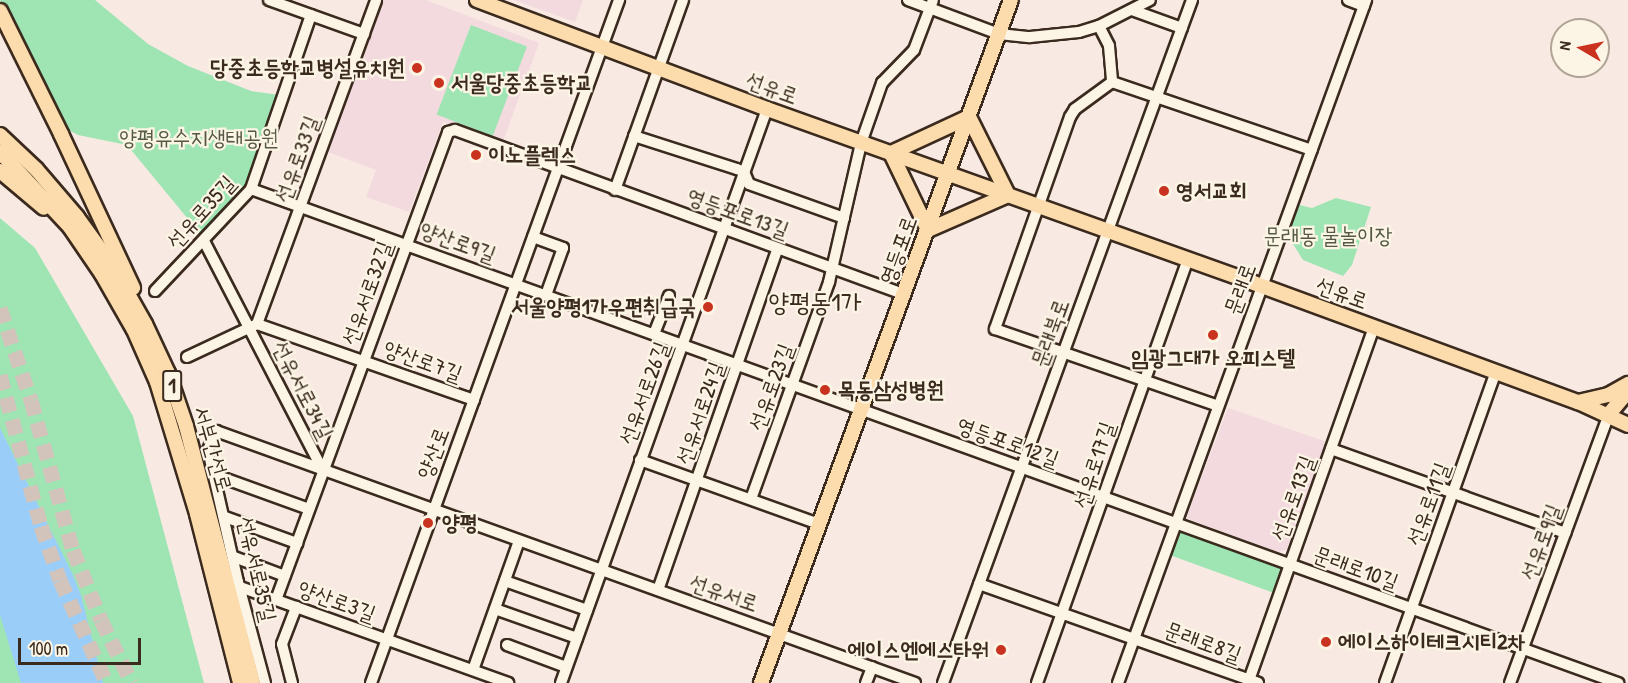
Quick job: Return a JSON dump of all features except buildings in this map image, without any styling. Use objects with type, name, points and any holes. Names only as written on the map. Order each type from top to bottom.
[{"type":"main road","name":"선유로","points":[[477,0],[493,3],[767,109],[1188,259],[1578,402],[1628,424]]},
{"type":"main road","name":"영등포로","points":[[761,683],[1011,0]]},
{"type":"main road","points":[[0,10],[130,279],[146,324]]},
{"type":"main road","points":[[969,117],[1008,195],[928,230],[891,153],[969,117]]},
{"type":"main road","name":"서부간선로","points":[[0,135],[36,169],[77,217],[111,264],[146,324],[168,373],[186,426],[253,683]]},
{"type":"main road","name":"서부간선로","points":[[0,152],[70,227],[134,330],[158,382],[197,514],[240,683]]},
{"type":"main road","points":[[0,171],[45,209],[93,261]]},
{"type":"main road","points":[[1578,402],[1608,395],[1628,384]]},
{"type":"main road","points":[[1609,414],[1628,391]]},
{"type":"street","points":[[269,0],[364,34]]},
{"type":"street","name":"선유로33길","points":[[253,326],[300,207],[376,0]]},
{"type":"street","name":"양산로","points":[[371,683],[619,0]]},
{"type":"street","points":[[615,189],[683,0]]},
{"type":"street","points":[[908,0],[932,4],[999,34],[1030,37],[1079,32],[1100,26],[1150,0]]},
{"type":"street","name":"문래북로","points":[[943,683],[1192,0]]},
{"type":"street","points":[[1348,0],[1365,3]]},
{"type":"street","name":"문래로","points":[[1118,683],[1365,3]]},
{"type":"street","name":"선유로23길","points":[[751,500],[832,268],[861,142],[882,83],[914,50],[932,4]]},
{"type":"street","points":[[1132,10],[1182,28]]},
{"type":"street","name":"선유로35길","points":[[155,291],[251,189],[311,15]]},
{"type":"street","points":[[1100,26],[1109,46],[1112,82]]},
{"type":"street","points":[[1112,82],[1157,95],[1312,150]]},
{"type":"street","points":[[1112,82],[1075,109],[1070,117],[995,329],[1218,406]]},
{"type":"street","name":"선유서로26길","points":[[561,683],[767,109]]},
{"type":"street","name":"선유서로32길","points":[[276,600],[405,244],[450,130],[558,169]]},
{"type":"street","points":[[634,136],[744,172],[749,184],[844,218]]},
{"type":"street","name":"영등포로13길","points":[[558,169],[904,294]]},
{"type":"street","name":"양산로9길","points":[[251,189],[682,344]]},
{"type":"street","points":[[533,237],[563,248],[546,294]]},
{"type":"street","name":"선유서로34길","points":[[204,241],[253,326],[323,471]]},
{"type":"street","name":"선유서로24길","points":[[658,590],[778,248]]},
{"type":"street","name":"선유로17길","points":[[1037,683],[1188,259]]},
{"type":"street","points":[[654,334],[669,296]]},
{"type":"street","name":"선유서로34길","points":[[187,357],[253,326]]},
{"type":"street","name":"양산로7길","points":[[253,326],[363,360],[474,400]]},
{"type":"street","name":"선유로13길","points":[[1252,682],[1290,565],[1374,327]]},
{"type":"street","name":"영등포로12길","points":[[682,344],[1176,524]]},
{"type":"street","name":"선유로11길","points":[[1385,683],[1496,372]]},
{"type":"street","name":"선유로9길","points":[[1510,683],[1609,414]]},
{"type":"street","name":"선유서로","points":[[216,431],[915,683]]},
{"type":"street","name":"선유서로35길","points":[[216,431],[208,450],[265,683]]},
{"type":"street","points":[[1331,449],[1565,533]]},
{"type":"street","points":[[640,460],[819,524]]},
{"type":"street","points":[[215,475],[309,509]]},
{"type":"street","points":[[225,517],[297,543]]},
{"type":"street","name":"문래로10길","points":[[1176,524],[1618,683]]},
{"type":"street","points":[[473,670],[519,541]]},
{"type":"street","points":[[234,557],[285,576]]},
{"type":"street","points":[[505,580],[587,610]]},
{"type":"street","points":[[979,584],[1134,637]]},
{"type":"street","name":"양산로3길","points":[[240,587],[473,670],[484,679],[508,683]]},
{"type":"street","points":[[292,683],[282,644],[296,607]]},
{"type":"street","points":[[495,609],[577,638]]},
{"type":"street","name":"문래로8길","points":[[1134,637],[1252,682]]},
{"type":"street","points":[[507,645],[566,667]]},
{"type":"street","points":[[866,683],[872,667]]},
{"type":"shaded area","name":"서울당중초등학교","points":[[382,0],[426,0],[539,43],[502,144],[443,122],[409,212],[366,197],[376,170],[328,152]]},
{"type":"shaded area","points":[[514,0],[583,0],[575,22]]},
{"type":"shaded area","points":[[1228,408],[1327,442],[1287,549],[1278,552],[1186,518]]},
{"type":"green space","name":"양평유수지생태공원","points":[[0,0],[95,0],[148,44],[188,66],[251,91],[280,95],[247,188],[202,236],[127,145],[78,135],[61,126]]},
{"type":"green space","points":[[471,25],[527,47],[493,136],[437,115]]},
{"type":"green space","name":"문래동 물놀이장","points":[[1336,198],[1371,207],[1352,265],[1343,276],[1303,260],[1288,236],[1299,205],[1312,208]]},
{"type":"green space","points":[[0,218],[35,248],[133,416],[204,683],[0,683]]},
{"type":"green space","points":[[1180,529],[1283,567],[1274,593],[1170,555]]},
{"type":"water","points":[[0,428],[81,595],[103,683],[21,683],[0,615]]},
{"type":"tunnel","points":[[0,308],[31,400],[73,550],[101,620],[132,683]]},
{"type":"tunnel","points":[[0,375],[41,526],[60,580],[107,683]]},
{"type":"place","name":"당중초등학교병설유치원","points":[[417,68]]},
{"type":"place","name":"서울당중초등학교","points":[[439,83]]},
{"type":"place","name":"이노플렉스","points":[[476,155]]},
{"type":"place","name":"영서교회","points":[[1164,191]]},
{"type":"place","name":"서울양평1가우편취급국","points":[[708,307]]},
{"type":"place","name":"임광그대가 오피스텔","points":[[1213,335]]},
{"type":"place","name":"목동삼성병원","points":[[825,390]]},
{"type":"place","name":"양평","points":[[428,523]]},
{"type":"place","name":"에이스하이테크시티2차","points":[[1326,642]]},
{"type":"place","name":"에이스엔에스타워","points":[[1001,650]]},
{"type":"district","name":"양평동1가","points":[[815,302]]}]
